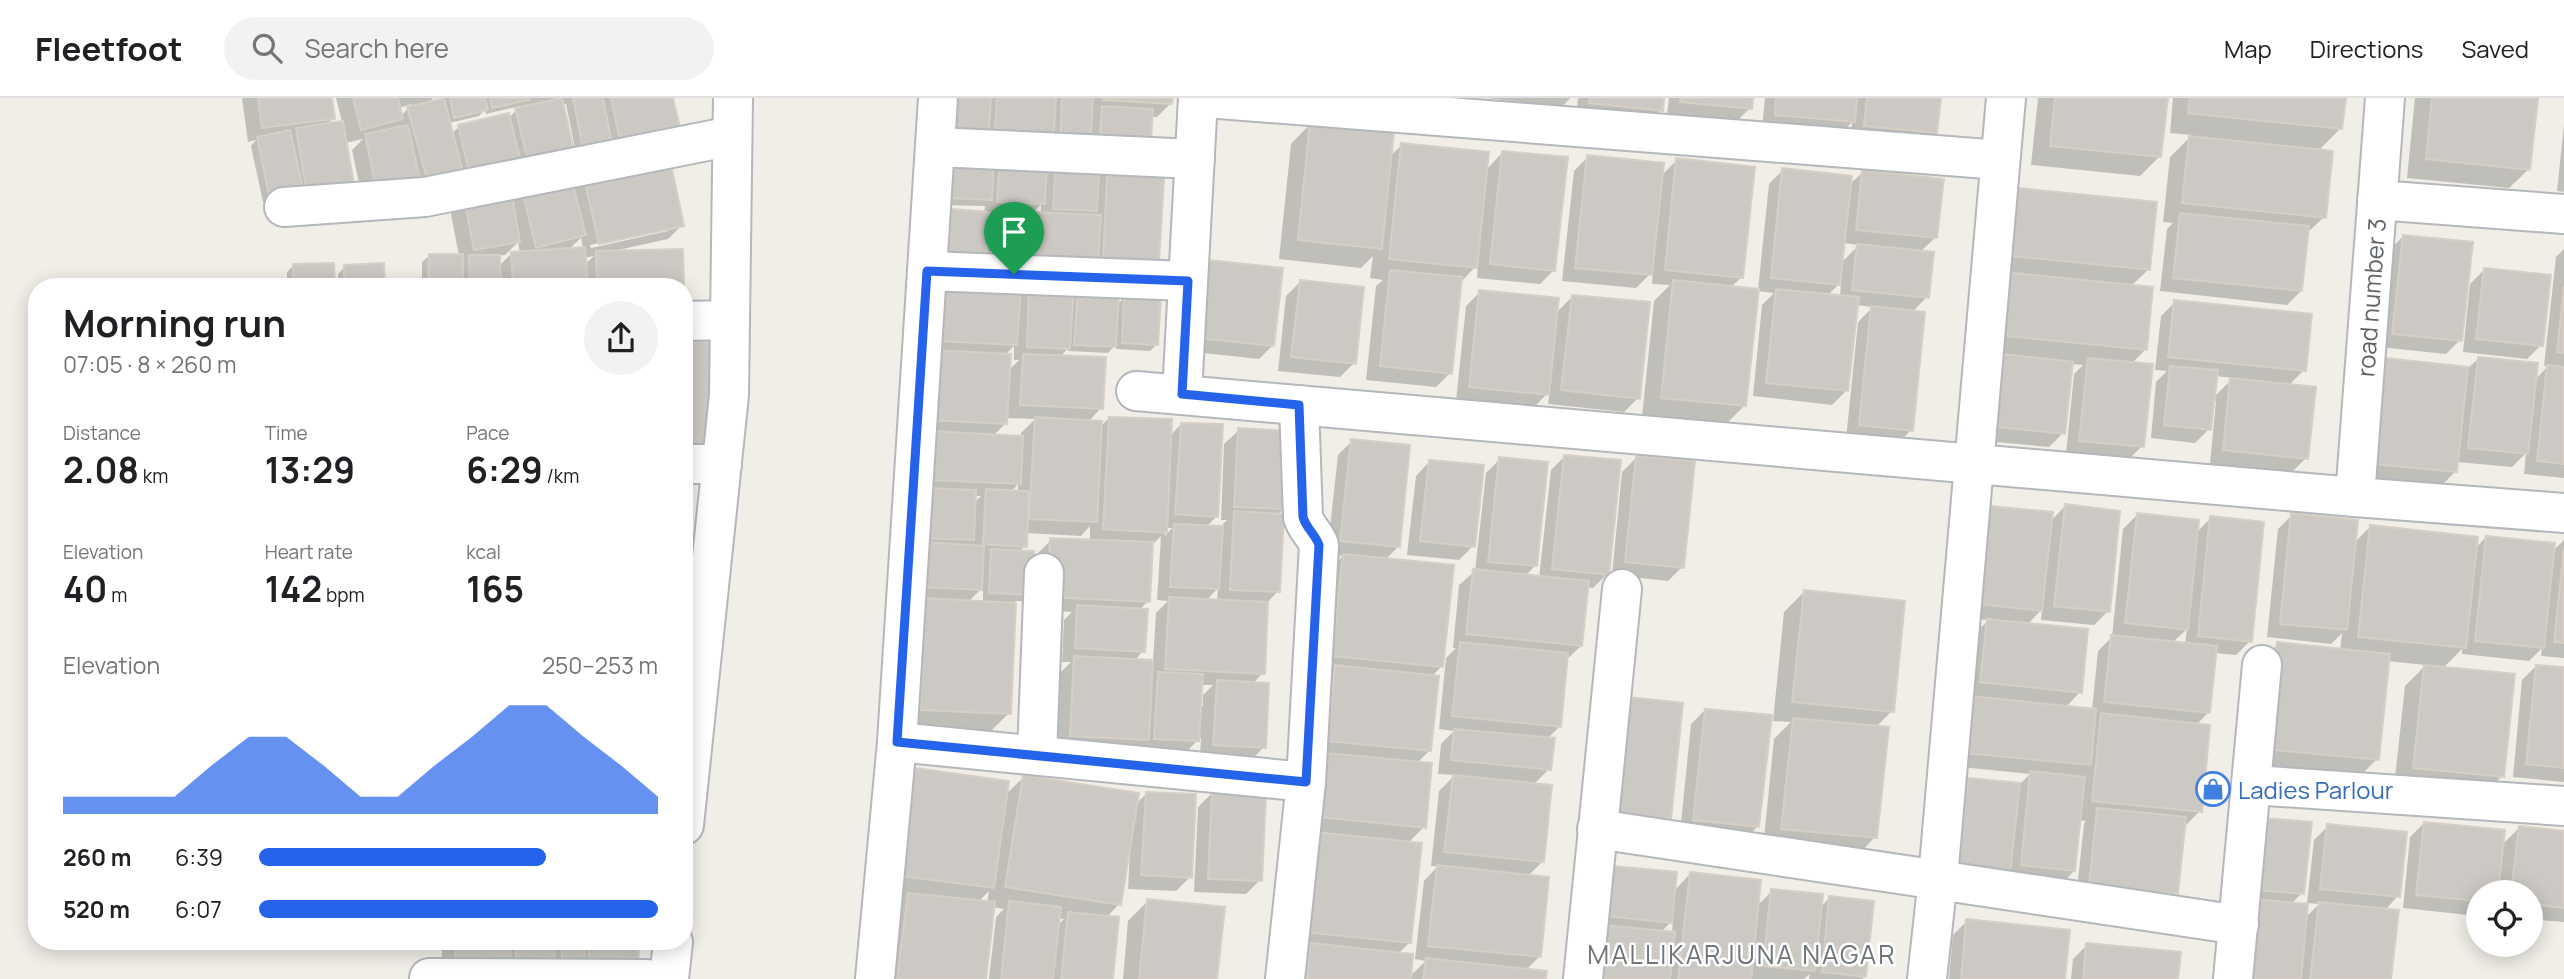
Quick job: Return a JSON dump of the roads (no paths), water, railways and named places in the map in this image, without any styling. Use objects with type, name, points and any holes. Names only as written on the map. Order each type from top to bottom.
[{"type":"street","points":[[693,666],[699,544],[722,464],[729,395],[733,98]]},
{"type":"street","points":[[875,979],[897,742],[938,98]]},
{"type":"street","points":[[1182,394],[1198,98]]},
{"type":"street","points":[[1206,98],[2000,160]]},
{"type":"street","points":[[1927,979],[2006,98]]},
{"type":"street","name":"road number 3","points":[[2354,497],[2385,98]]},
{"type":"street","points":[[284,207],[425,197],[732,136]]},
{"type":"street","points":[[935,147],[1195,159]]},
{"type":"street","points":[[2377,200],[2564,214]]},
{"type":"street","points":[[927,271],[1188,281]]},
{"type":"street","points":[[693,321],[730,320]]},
{"type":"street","points":[[1136,391],[2564,513]]},
{"type":"street","points":[[1284,979],[1306,782],[1319,545],[1303,517],[1299,405]]},
{"type":"street","points":[[693,464],[722,464]]},
{"type":"street","points":[[1037,754],[1044,573]]},
{"type":"street","points":[[1583,979],[1622,589]]},
{"type":"street","points":[[2233,979],[2262,666]]},
{"type":"street","points":[[897,742],[1306,782]]},
{"type":"street","points":[[2253,785],[2564,806]]},
{"type":"street","points":[[1597,829],[2239,925]]},
{"type":"street","points":[[670,979],[672,950]]},
{"type":"street","points":[[429,978],[648,979]]},
{"type":"place","name":"Ladies Parlour","points":[[2213,789]]},
{"type":"district","name":"MALLIKARJUNA NAGAR","points":[[1742,954]]}]
